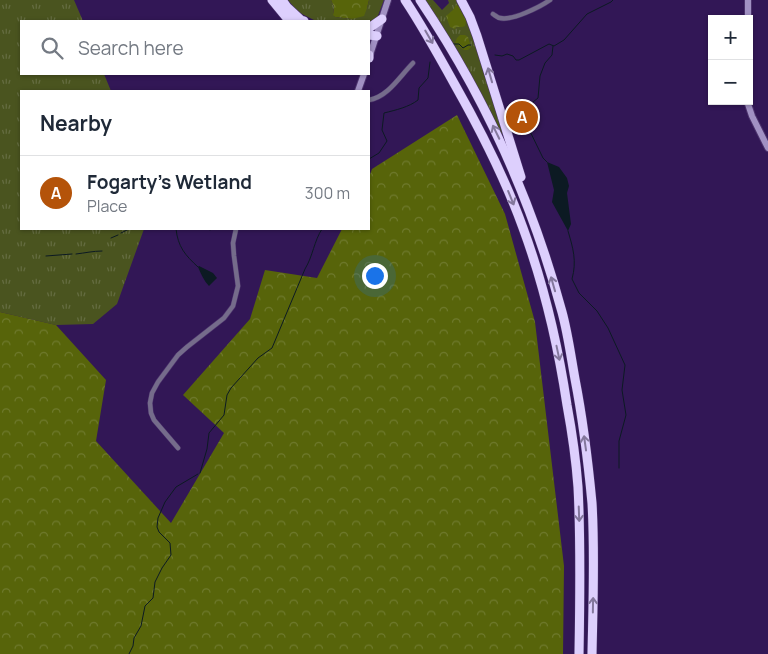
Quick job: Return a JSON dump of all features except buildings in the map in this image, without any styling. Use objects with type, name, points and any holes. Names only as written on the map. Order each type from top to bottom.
[{"type":"highway","points":[[272,0],[286,17],[291,20]]},
{"type":"highway","points":[[282,0],[287,7],[303,20]]},
{"type":"highway","points":[[405,0],[421,24],[481,130],[523,228],[546,302],[563,377],[572,430],[578,486],[580,654]]},
{"type":"highway","points":[[420,0],[463,70],[498,138],[539,239]]},
{"type":"highway","points":[[461,0],[470,17],[484,56],[564,324],[581,411],[592,504],[592,654]]},
{"type":"highway","points":[[370,27],[382,19]]},
{"type":"street","points":[[493,14],[500,18],[518,15],[533,10],[550,0]]},
{"type":"street","points":[[748,0],[748,15]]},
{"type":"street","points":[[370,52],[373,36],[388,2]]},
{"type":"street","points":[[370,100],[378,98],[385,93],[413,63]]},
{"type":"street","points":[[358,90],[364,75]]},
{"type":"street","points":[[748,105],[768,148]]},
{"type":"street","points":[[178,448],[154,420],[150,403],[152,393],[178,355],[224,318],[233,306],[238,286],[233,243],[236,230]]},
{"type":"green space","points":[[0,0],[74,0],[83,20],[20,20],[20,75],[104,75],[111,90],[20,90],[20,230],[144,230],[117,304],[93,324],[56,325],[0,312]]},
{"type":"green space","points":[[288,0],[331,0],[335,17],[352,19],[367,8],[369,0],[384,0],[377,18],[370,23],[370,20],[314,20],[298,12]]},
{"type":"green space","points":[[331,0],[369,0],[364,16],[352,19],[335,17]]},
{"type":"green space","points":[[425,0],[433,0],[442,10],[449,3],[448,0],[458,0],[469,22],[503,135],[447,35]]},
{"type":"green space","points":[[456,5],[466,21],[465,26],[456,27],[455,29],[450,27],[446,16]]},
{"type":"green space","points":[[460,35],[468,37],[471,47],[468,50],[464,50],[455,43]]},
{"type":"green space","points":[[457,115],[505,214],[535,322],[564,566],[563,654],[0,654],[0,312],[56,325],[106,380],[96,441],[171,523],[224,433],[183,395],[250,319],[265,270],[317,278],[341,230],[370,230],[370,174],[372,169]]},
{"type":"water","points":[[547,162],[559,167],[567,178],[571,224],[568,231],[552,202],[554,190]]},
{"type":"water","points":[[199,266],[213,273],[217,278],[209,286],[201,275]]},
{"type":"waterway","points":[[495,55],[502,56],[507,54],[519,60],[549,44],[554,46],[564,40],[587,14],[613,0]]},
{"type":"waterway","points":[[453,44],[459,44],[463,48],[471,45]]},
{"type":"waterway","points":[[547,162],[543,158],[523,117],[523,110],[538,98],[540,76],[545,63],[552,55],[553,46]]},
{"type":"waterway","points":[[370,158],[379,153],[387,141],[382,130],[384,113],[418,100],[419,88],[428,78],[430,62]]},
{"type":"waterway","points":[[121,233],[127,230]]},
{"type":"waterway","points":[[176,230],[178,241],[183,250],[198,267]]},
{"type":"waterway","points":[[200,473],[207,449],[209,433],[224,415],[227,395],[258,358],[272,348],[321,230]]},
{"type":"waterway","points":[[568,231],[574,260],[572,279],[579,293],[597,311],[608,328],[625,365],[622,390],[626,415],[619,441],[619,468]]},
{"type":"waterway","points":[[111,238],[118,235]]},
{"type":"waterway","points":[[76,254],[102,251]]},
{"type":"waterway","points":[[46,256],[72,254]]},
{"type":"waterway","points":[[129,654],[134,638],[141,626],[145,606],[153,598],[155,582],[171,555],[170,543],[159,532],[157,527],[158,518],[165,502],[176,487],[198,474]]},
{"type":"place","name":"Fogarty's Wetland","points":[[522,117]]}]
